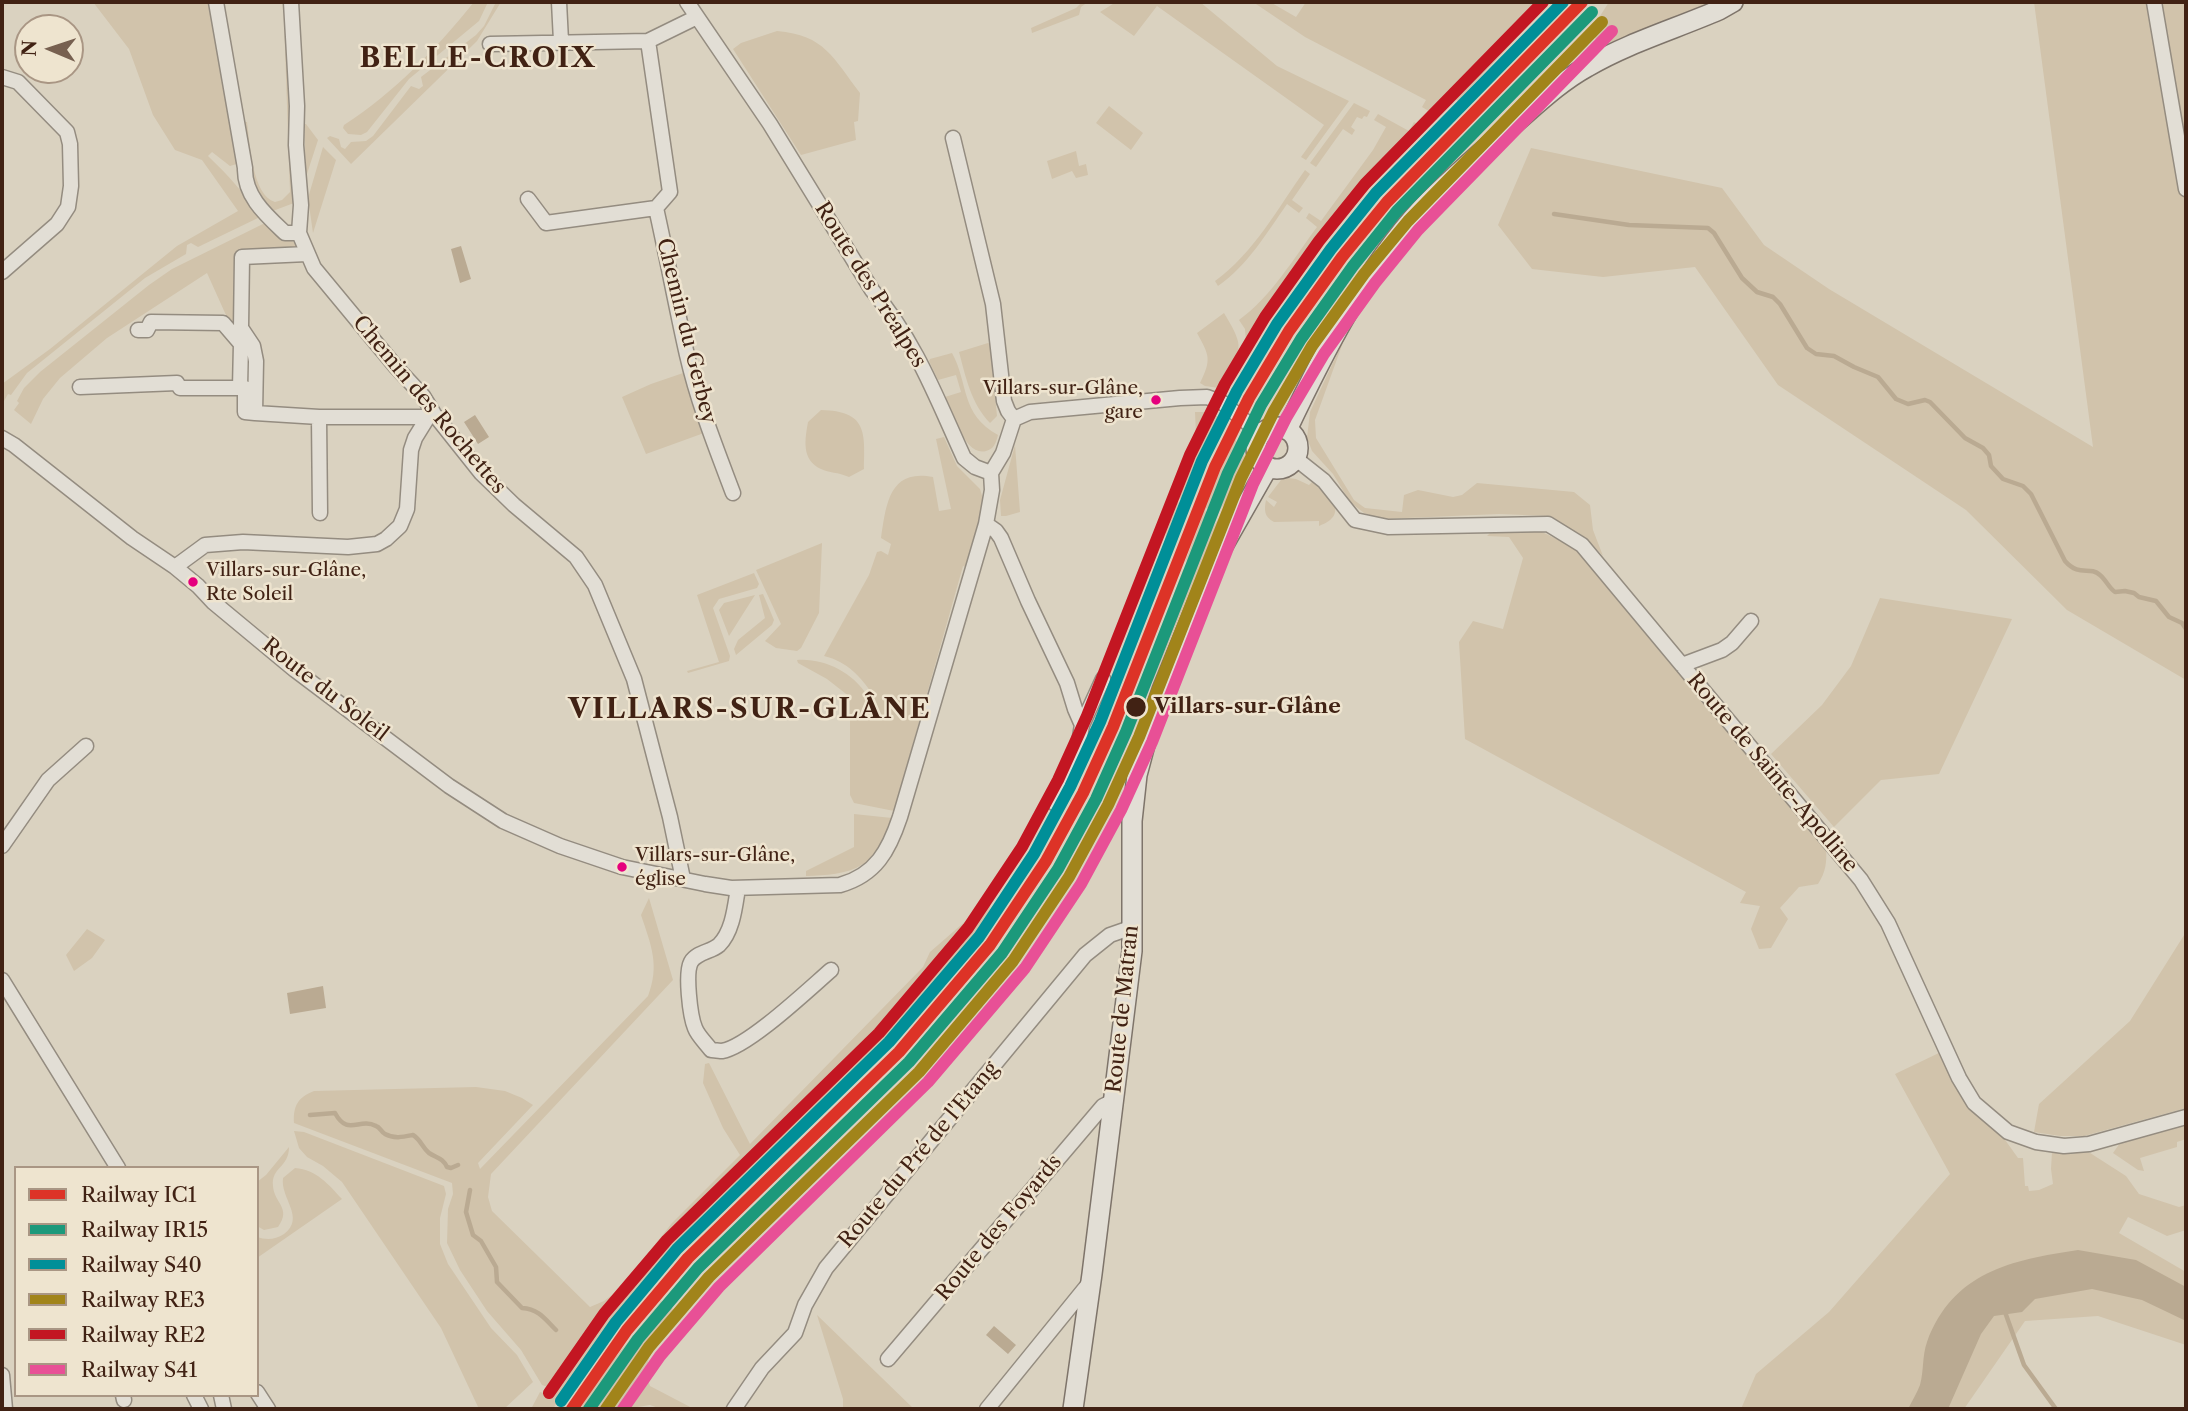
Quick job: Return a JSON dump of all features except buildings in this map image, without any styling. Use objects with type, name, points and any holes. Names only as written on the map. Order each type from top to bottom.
[{"type":"main road","points":[[1287,430],[1352,307],[1384,257],[1422,209],[1560,84],[1613,53],[1734,2]]},
{"type":"main road","points":[[1275,427],[1287,430],[1295,439],[1295,458],[1281,468],[1268,467],[1257,455],[1257,441],[1261,434],[1275,427]]},
{"type":"main road","name":"Route de Matran","points":[[1073,1409],[1132,951],[1131,843],[1137,775],[1150,722],[1215,560],[1268,467]]},
{"type":"street","points":[[216,2],[249,193],[285,233],[299,233],[301,205],[291,2]]},
{"type":"street","points":[[559,2],[561,41]]},
{"type":"street","name":"Route des Préalpes","points":[[687,2],[770,124],[872,290],[891,312],[913,346],[964,458],[975,467],[991,473]]},
{"type":"street","points":[[2154,2],[2186,189]]},
{"type":"street","points":[[491,44],[648,41],[697,17]]},
{"type":"street","points":[[528,199],[546,223],[656,208],[670,192],[648,41]]},
{"type":"street","points":[[2,77],[18,82],[66,132],[70,144],[71,186],[68,207],[57,224],[2,272]]},
{"type":"street","points":[[953,138],[992,304],[1004,401],[1014,419]]},
{"type":"street","name":"Chemin du Gerbey","points":[[656,208],[688,357],[709,430],[733,494]]},
{"type":"street","name":"Chemin des Rochettes","points":[[299,233],[314,268],[423,396],[431,416],[514,505],[576,557],[595,585],[634,679],[667,804],[683,879]]},
{"type":"street","points":[[255,413],[256,361],[253,346],[241,328],[242,257],[307,254]]},
{"type":"street","points":[[138,330],[147,330],[151,322],[223,323],[241,344],[240,388]]},
{"type":"street","points":[[80,387],[177,383],[180,388],[245,388],[245,412],[319,417],[431,416]]},
{"type":"street","points":[[1082,725],[1074,709],[1073,698],[1001,538],[986,524],[992,490],[991,473],[1003,453],[1014,419],[1030,412],[1207,397],[1223,403],[1261,434]]},
{"type":"street","points":[[175,567],[205,545],[243,542],[348,547],[368,546],[386,539],[400,526],[407,509],[411,450],[415,438],[431,416]]},
{"type":"street","points":[[319,417],[320,513]]},
{"type":"street","name":"Route du Soleil","points":[[2,438],[132,538],[175,567],[295,670],[480,808],[527,833],[622,867],[738,888],[840,885],[862,877],[881,860],[896,831],[986,524]]},
{"type":"street","name":"Route de Sainte-Apolline","points":[[1295,458],[1324,481],[1356,520],[1369,524],[1388,527],[1548,524],[1582,545],[1861,880],[1888,923],[1974,1104],[2008,1132],[2036,1142],[2064,1146],[2089,1144],[2186,1117]]},
{"type":"street","points":[[1682,665],[1722,650],[1732,643],[1751,621]]},
{"type":"street","points":[[1054,803],[1079,751],[1082,725],[1100,683],[1073,698]]},
{"type":"street","points":[[2,846],[48,780],[86,746]]},
{"type":"street","points":[[738,888],[729,930],[718,946],[701,954],[691,963],[689,981],[695,1028],[711,1050],[721,1051],[739,1045],[831,970]]},
{"type":"street","name":"Route du Pré de l'Etang","points":[[734,1409],[762,1368],[795,1333],[806,1305],[826,1268],[853,1235],[1085,955],[1110,935],[1133,927]]},
{"type":"street","points":[[3,983],[117,1166]]},
{"type":"street","name":"Route des Foyards","points":[[888,1359],[1103,1105],[1113,1101]]},
{"type":"street","points":[[987,1409],[1091,1280]]},
{"type":"street","points":[[2,1375],[5,1409]]},
{"type":"shaded area","points":[[93,2],[213,2],[240,163],[230,166],[212,152],[208,156],[236,185],[260,217],[198,247],[191,243],[187,245],[186,254],[145,278],[27,373],[4,401],[2,384],[50,349],[177,246],[238,211],[202,160],[175,150],[153,115],[129,49]]},
{"type":"shaded area","points":[[474,2],[488,2],[479,21],[409,79],[367,132],[361,135],[348,134],[343,128],[344,125],[414,69]]},
{"type":"shaded area","points":[[496,2],[501,2],[477,41],[351,164],[327,138],[330,136],[339,139],[341,147],[345,149],[351,142],[366,141],[373,136],[411,86],[419,89],[423,86],[421,77],[476,35],[484,26]]},
{"type":"shaded area","points":[[1082,2],[1088,2],[1081,7],[1079,15],[1032,33],[1031,28],[1076,8]]},
{"type":"shaded area","points":[[1116,2],[1200,2],[1277,66],[1349,101],[1306,160],[1301,157],[1324,125],[1157,6],[1134,36],[1100,12]]},
{"type":"shaded area","points":[[1253,2],[1270,2],[1296,17],[1306,2],[1550,2],[1458,101],[1450,95],[1432,113],[1422,107],[1426,100],[1305,37]]},
{"type":"shaded area","points":[[1609,2],[1715,2],[1598,51],[1593,27]]},
{"type":"shaded area","points":[[2034,2],[2186,2],[2186,680],[2067,610],[1966,510],[1778,385],[1695,267],[1603,277],[1532,269],[1498,225],[1531,148],[1722,188],[1764,245],[1829,289],[2093,447]]},
{"type":"shaded area","points":[[287,19],[294,203],[270,212],[253,185],[243,122],[247,122],[251,155],[261,190],[275,202],[282,200],[290,192],[284,20]]},
{"type":"shaded area","points":[[777,31],[793,33],[817,43],[835,59],[860,93],[858,121],[854,122],[856,140],[801,155],[733,49],[741,43]]},
{"type":"shaded area","points":[[1354,103],[1370,111],[1367,117],[1357,117],[1351,127],[1355,130],[1352,135],[1343,129],[1316,167],[1310,163]]},
{"type":"shaded area","points":[[1109,106],[1143,133],[1131,150],[1096,123]]},
{"type":"shaded area","points":[[1378,114],[1409,131],[1414,122],[1425,128],[1328,223],[1273,298],[1246,342],[1245,329],[1239,320],[1262,300],[1317,227],[1306,218],[1309,213],[1321,221],[1373,150],[1386,127],[1374,120]]},
{"type":"shaded area","points":[[304,124],[318,140],[306,177]]},
{"type":"shaded area","points":[[323,147],[336,160],[313,233],[308,198]]},
{"type":"shaded area","points":[[1076,151],[1079,166],[1086,164],[1088,175],[1076,178],[1072,171],[1052,179],[1047,161]]},
{"type":"shaded area","points":[[1305,170],[1310,174],[1292,200],[1303,208],[1299,213],[1287,204],[1247,259],[1218,286],[1215,281],[1253,244]]},
{"type":"shaded area","points":[[267,222],[296,244],[298,252],[237,253],[237,325],[230,324],[207,273],[107,338],[60,378],[43,399],[31,424],[14,410],[24,388],[40,372],[149,285],[172,269]]},
{"type":"shaded area","points":[[461,246],[471,279],[460,283],[451,249]]},
{"type":"shaded area","points":[[1224,313],[1233,328],[1239,347],[1219,388],[1205,386],[1200,383],[1208,357],[1197,333]]},
{"type":"shaded area","points":[[1345,337],[1315,420],[1316,438],[1354,500],[1365,508],[1402,512],[1404,495],[1418,490],[1453,497],[1462,495],[1477,483],[1574,492],[1590,505],[1593,530],[1603,556],[1586,538],[1549,516],[1499,514],[1382,519],[1364,513],[1350,502],[1333,474],[1312,451],[1307,438],[1310,412]]},
{"type":"shaded area","points":[[988,343],[997,416],[990,423],[974,399],[959,352]]},
{"type":"shaded area","points":[[952,353],[971,408],[986,427],[998,435],[989,450],[978,451],[960,432],[945,397],[961,392],[956,375],[938,380],[929,361]]},
{"type":"shaded area","points":[[686,372],[704,433],[646,454],[622,397]]},
{"type":"shaded area","points":[[821,410],[836,411],[855,419],[863,434],[864,469],[849,477],[821,469],[810,460],[806,448],[808,422]]},
{"type":"shaded area","points":[[1195,412],[1210,412],[1222,419],[1192,493],[1188,492],[1164,556],[1168,508],[1182,499],[1171,498],[1170,492],[1196,435]]},
{"type":"shaded area","points":[[475,415],[489,437],[478,444],[464,422]]},
{"type":"shaded area","points":[[944,437],[957,466],[980,489],[983,499],[982,513],[966,567],[963,566],[894,811],[854,803],[850,795],[850,697],[797,660],[817,661],[836,668],[854,680],[867,695],[873,695],[853,671],[824,656],[869,575],[877,552],[888,555],[891,544],[881,538],[892,492],[907,478],[933,477],[939,511],[951,509],[936,439]]},
{"type":"shaded area","points":[[1235,439],[1246,460],[1244,483],[1241,482],[1219,511],[1206,508],[1205,511],[1215,518],[1185,562],[1201,520],[1198,518]]},
{"type":"shaded area","points":[[1015,445],[1020,512],[1001,516],[1000,500]]},
{"type":"shaded area","points":[[1288,478],[1309,485],[1312,482],[1334,504],[1334,516],[1319,526],[1319,521],[1274,522],[1268,518],[1266,500],[1274,507],[1277,502],[1268,497],[1281,480]]},
{"type":"shaded area","points":[[1240,488],[1215,531],[1153,681],[1143,677],[1183,570]]},
{"type":"shaded area","points":[[1494,529],[1538,530],[1575,548],[1826,848],[1823,875],[1818,884],[1799,887],[1780,908],[1788,919],[1771,948],[1759,949],[1751,929],[1760,906],[1740,903],[1746,892],[1465,739],[1459,642],[1473,621],[1503,629],[1523,558],[1509,537],[1487,536]]},
{"type":"shaded area","points":[[822,543],[819,613],[801,648],[797,651],[776,648],[765,641],[781,624],[756,570]]},
{"type":"shaded area","points":[[754,573],[759,584],[757,588],[719,599],[713,608],[730,656],[729,661],[688,673],[687,671],[719,662],[697,595]]},
{"type":"shaded area","points":[[763,594],[774,620],[772,625],[736,655],[734,649],[738,640],[765,618],[759,595]]},
{"type":"shaded area","points":[[755,595],[729,636],[719,610],[724,603]]},
{"type":"shaded area","points":[[1880,598],[2012,619],[1939,774],[1881,780],[1834,827],[1771,754],[1822,705],[1851,666]]},
{"type":"shaded area","points":[[854,814],[892,818],[874,858],[865,866],[863,864],[843,872],[806,876],[806,871],[854,847]]},
{"type":"shaded area","points":[[649,898],[673,980],[491,1174],[488,1197],[492,1211],[590,1307],[604,1301],[632,1280],[642,1261],[672,1223],[740,1155],[723,1128],[703,1083],[705,1064],[709,1063],[750,1144],[923,967],[930,952],[992,898],[985,932],[940,985],[678,1245],[585,1358],[553,1409],[531,1409],[540,1392],[551,1395],[554,1389],[542,1385],[521,1350],[487,1311],[460,1270],[447,1243],[452,1183],[294,1123],[294,1112],[300,1099],[314,1091],[476,1087],[505,1091],[533,1105],[478,1163],[480,1169],[648,996],[654,965],[641,915]]},
{"type":"shaded area","points":[[87,929],[105,940],[92,958],[74,971],[66,955]]},
{"type":"shaded area","points":[[2186,932],[2186,1108],[2084,1136],[2034,1132],[2039,1104],[2130,1021]]},
{"type":"shaded area","points":[[323,986],[326,1008],[290,1014],[287,993]]},
{"type":"shaded area","points":[[1941,1052],[1960,1094],[1971,1108],[2003,1137],[2018,1158],[2023,1158],[2025,1186],[2028,1186],[2029,1191],[2053,1184],[2052,1152],[2087,1151],[2126,1176],[2139,1194],[2179,1207],[2186,1205],[2186,1230],[2167,1236],[2128,1217],[2119,1233],[2186,1272],[2186,1345],[2098,1316],[2025,1321],[1964,1409],[1741,1409],[1756,1374],[1829,1312],[1950,1174],[1895,1074]]},
{"type":"shaded area","points":[[2186,1124],[2186,1139],[2177,1142],[2177,1147],[2140,1158],[2144,1171],[2138,1170],[2113,1153],[2120,1143]]},
{"type":"shaded area","points":[[294,1131],[304,1132],[444,1186],[446,1194],[440,1218],[440,1244],[448,1264],[491,1328],[517,1355],[533,1382],[504,1409],[479,1409],[441,1328],[342,1182],[307,1157],[299,1148]]},
{"type":"shaded area","points":[[289,1147],[286,1159],[273,1180],[274,1192],[283,1210],[282,1220],[278,1227],[264,1230],[259,1227],[259,1180]]},
{"type":"shaded area","points":[[295,1168],[303,1169],[327,1183],[342,1199],[259,1257],[259,1237],[267,1239],[284,1234],[293,1221],[283,1178]]},
{"type":"shaded area","points":[[2078,1250],[2136,1260],[2186,1287],[2186,1321],[2142,1300],[2092,1289],[2035,1299],[2022,1312],[1994,1316],[1981,1334],[1948,1409],[1908,1409],[1920,1385],[1927,1342],[1938,1318],[1952,1300],[1969,1285],[2008,1265]]},
{"type":"shaded area","points":[[661,1301],[673,1309],[649,1356],[650,1386],[694,1409],[661,1409],[650,1405],[612,1409],[602,1405],[600,1409],[580,1409],[601,1375]]},
{"type":"shaded area","points":[[817,1315],[914,1409],[843,1409],[843,1399]]},
{"type":"shaded area","points":[[994,1326],[1016,1345],[1008,1354],[986,1335]]},
{"type":"waterway","points":[[1554,214],[1629,225],[1708,228],[1714,233],[1742,278],[1757,292],[1773,297],[1780,304],[1807,348],[1816,354],[1834,356],[1878,377],[1896,399],[1908,404],[1925,400],[1930,402],[1965,438],[1983,448],[1989,455],[1991,466],[2003,479],[2023,486],[2031,494],[2070,566],[2096,572],[2115,592],[2125,591],[2156,601],[2169,617],[2182,623],[2186,629]]},
{"type":"waterway","points":[[310,1115],[335,1113],[344,1124],[370,1124],[392,1137],[413,1135],[429,1153],[442,1160],[447,1167],[458,1165]]},
{"type":"waterway","points":[[470,1190],[466,1212],[473,1235],[481,1241],[496,1267],[497,1282],[522,1308],[537,1312],[556,1330]]},
{"type":"waterway","points":[[2005,1312],[2024,1365],[2056,1409]]},
{"type":"rail line","name":"RE2","points":[[549,1393],[604,1314],[667,1240],[879,1033],[968,928],[1022,847],[1058,780],[1087,716],[1190,455],[1225,384],[1265,317],[1319,241],[1365,184],[1543,2]]},
{"type":"rail line","name":"S40","points":[[561,1401],[616,1322],[677,1249],[889,1042],[979,937],[1034,854],[1070,787],[1100,722],[1202,461],[1237,391],[1277,324],[1331,249],[1376,193],[1563,2]]},
{"type":"rail line","name":"IC1","points":[[572,1409],[627,1330],[688,1258],[899,1052],[990,945],[1046,861],[1083,793],[1113,727],[1215,467],[1249,398],[1289,331],[1342,257],[1387,202],[1582,2]]},
{"type":"rail line","name":"IR15","points":[[589,1409],[638,1339],[698,1268],[909,1062],[1002,953],[1058,869],[1096,799],[1126,732],[1228,473],[1261,405],[1301,339],[1353,266],[1397,211],[1592,12]]},
{"type":"rail line","name":"RE3","points":[[606,1409],[649,1347],[709,1277],[919,1072],[1013,961],[1069,877],[1108,805],[1139,737],[1241,478],[1274,411],[1312,346],[1364,274],[1408,221],[1602,22]]},
{"type":"rail line","name":"S41","points":[[623,1409],[660,1356],[719,1287],[928,1082],[1025,968],[1081,884],[1121,810],[1152,742],[1253,484],[1286,418],[1324,354],[1375,283],[1418,230],[1612,31]]},
{"type":"place","name":"Villars-sur-Glâne, gare","points":[[1156,400]]},
{"type":"place","name":"Villars-sur-Glâne, Rte Soleil","points":[[193,582]]},
{"type":"place","name":"Villars-sur-Glâne","points":[[1136,707]]},
{"type":"place","name":"Villars-sur-Glâne, église","points":[[622,867]]},
{"type":"district","name":"BELLE-CROIX","points":[[478,59]]},
{"type":"district","name":"VILLARS-SUR-GLÂNE","points":[[750,710]]}]
